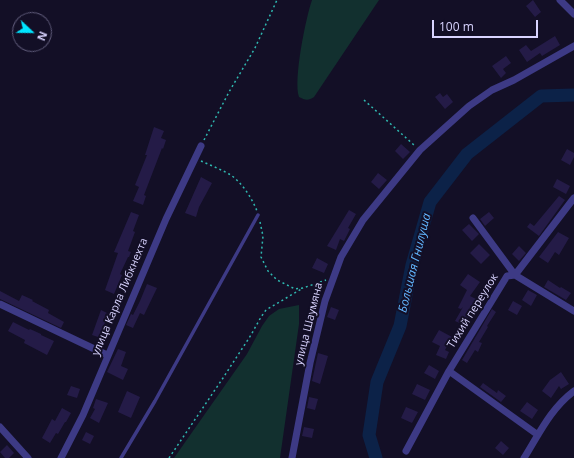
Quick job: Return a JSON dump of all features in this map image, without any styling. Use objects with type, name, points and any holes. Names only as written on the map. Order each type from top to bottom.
[{"type":"street","points":[[560,0],[574,14]]},
{"type":"street","name":"улица Шаумяна","points":[[292,458],[319,324],[333,277],[341,257],[363,220],[420,150],[481,96],[574,46]]},
{"type":"street","name":"улица Карла Либкнехта","points":[[61,458],[82,415],[166,219],[201,146]]},
{"type":"street","name":"Тихий переулок","points":[[406,451],[449,371],[507,276],[515,275],[574,198]]},
{"type":"street","points":[[473,218],[515,275],[574,311]]},
{"type":"street","points":[[0,304],[107,355]]},
{"type":"street","points":[[449,371],[538,436]]},
{"type":"street","points":[[524,458],[551,413],[564,398],[574,391]]},
{"type":"street","points":[[0,427],[28,458]]},
{"type":"lane","points":[[121,458],[155,401],[258,215]]},
{"type":"path","points":[[201,146],[229,92],[255,48],[277,0]]},
{"type":"path","points":[[364,100],[420,150]]},
{"type":"path","points":[[195,159],[235,178],[252,200],[258,215],[263,236],[261,257],[264,265],[277,280],[294,289],[303,288]]},
{"type":"path","points":[[169,458],[224,378],[251,335],[260,317],[266,310],[303,288],[333,277]]},
{"type":"green space","points":[[312,0],[379,0],[314,97],[306,100],[299,97],[298,77],[304,34]]},
{"type":"green space","points":[[299,305],[299,324],[280,458],[174,458],[247,354],[269,316],[279,309]]},
{"type":"building","points":[[533,0],[541,12],[535,17],[526,6]]},
{"type":"building","points":[[555,36],[560,45],[542,56],[540,53],[527,62],[519,50],[526,45],[531,51]]},
{"type":"building","points":[[506,56],[511,63],[503,69],[506,73],[501,78],[492,66]]},
{"type":"building","points":[[440,93],[443,97],[447,94],[453,102],[445,109],[435,97]]},
{"type":"building","points":[[154,127],[164,131],[161,138],[166,140],[144,195],[146,196],[143,205],[133,201],[139,187],[135,185],[147,155],[145,155]]},
{"type":"building","points":[[401,144],[410,152],[403,159],[395,151]]},
{"type":"building","points":[[567,149],[574,153],[574,157],[570,165],[561,160]]},
{"type":"building","points":[[378,173],[387,180],[379,189],[371,182]]},
{"type":"building","points":[[201,177],[212,183],[199,207],[196,217],[185,213]]},
{"type":"building","points":[[557,179],[570,186],[566,194],[553,187]]},
{"type":"building","points":[[559,196],[565,200],[539,236],[527,227],[530,223],[534,226]]},
{"type":"building","points":[[349,210],[356,214],[348,228],[350,229],[344,241],[340,239],[336,250],[327,246]]},
{"type":"building","points":[[131,212],[139,215],[128,251],[131,252],[120,274],[122,275],[114,294],[105,290],[118,253],[114,252]]},
{"type":"building","points":[[489,212],[494,218],[485,226],[480,219]]},
{"type":"building","points":[[469,224],[479,234],[472,241],[462,230]]},
{"type":"building","points":[[558,232],[569,238],[559,255],[555,252],[548,263],[539,257]]},
{"type":"building","points":[[479,244],[490,255],[481,264],[470,253]]},
{"type":"building","points":[[519,246],[526,253],[519,261],[512,254]]},
{"type":"building","points":[[317,258],[328,264],[324,273],[312,268]]},
{"type":"building","points":[[468,274],[480,282],[470,296],[478,300],[464,325],[455,321],[463,307],[461,309],[458,308],[467,290],[460,285]]},
{"type":"building","points":[[548,280],[571,293],[566,300],[544,287]]},
{"type":"building","points":[[147,284],[157,288],[144,315],[140,313],[133,328],[126,325],[131,314],[133,315]]},
{"type":"building","points":[[528,290],[537,295],[531,306],[522,300]]},
{"type":"building","points":[[0,291],[19,301],[22,295],[33,300],[32,301],[49,310],[48,313],[64,322],[61,328],[0,299]]},
{"type":"building","points":[[513,301],[522,306],[517,315],[508,310]]},
{"type":"building","points":[[331,307],[339,310],[335,320],[327,317]]},
{"type":"building","points":[[492,309],[496,312],[479,342],[482,343],[478,352],[475,350],[467,363],[462,360]]},
{"type":"building","points":[[101,310],[109,314],[102,329],[104,330],[101,338],[92,335]]},
{"type":"building","points":[[13,322],[54,341],[47,355],[24,343],[25,340],[8,331]]},
{"type":"building","points":[[439,330],[452,337],[445,350],[449,352],[446,359],[436,355],[440,346],[432,342]]},
{"type":"building","points":[[118,349],[126,352],[121,366],[128,369],[123,380],[107,372]]},
{"type":"building","points":[[318,353],[328,356],[320,384],[312,381]]},
{"type":"building","points":[[429,365],[439,371],[435,379],[424,373]]},
{"type":"building","points":[[561,372],[569,384],[561,389],[559,386],[551,398],[542,391],[550,380]]},
{"type":"building","points":[[483,383],[497,393],[498,390],[506,396],[501,402],[480,387]]},
{"type":"building","points":[[417,384],[430,390],[425,400],[412,394]]},
{"type":"building","points":[[71,386],[80,389],[77,398],[67,395]]},
{"type":"building","points":[[127,391],[140,397],[131,418],[118,412]]},
{"type":"building","points":[[309,397],[318,399],[315,410],[307,408]]},
{"type":"building","points":[[96,399],[108,403],[99,423],[90,418],[95,409],[93,408]]},
{"type":"building","points":[[527,402],[538,410],[532,419],[520,411]]},
{"type":"building","points":[[406,407],[418,412],[412,423],[401,418]]},
{"type":"building","points":[[62,408],[71,413],[58,434],[56,433],[50,443],[42,438],[52,419],[55,421]]},
{"type":"building","points":[[304,427],[314,429],[312,438],[302,436]]},
{"type":"building","points":[[86,432],[94,436],[90,444],[82,440]]},
{"type":"building","points":[[501,441],[509,448],[503,455],[495,448]]},
{"type":"building","points":[[7,445],[14,453],[9,458],[5,458],[0,452]]},
{"type":"waterway","name":"Большая Гнилуша","points":[[376,458],[369,435],[377,382],[400,326],[412,265],[430,202],[467,154],[541,96],[574,95]]}]
